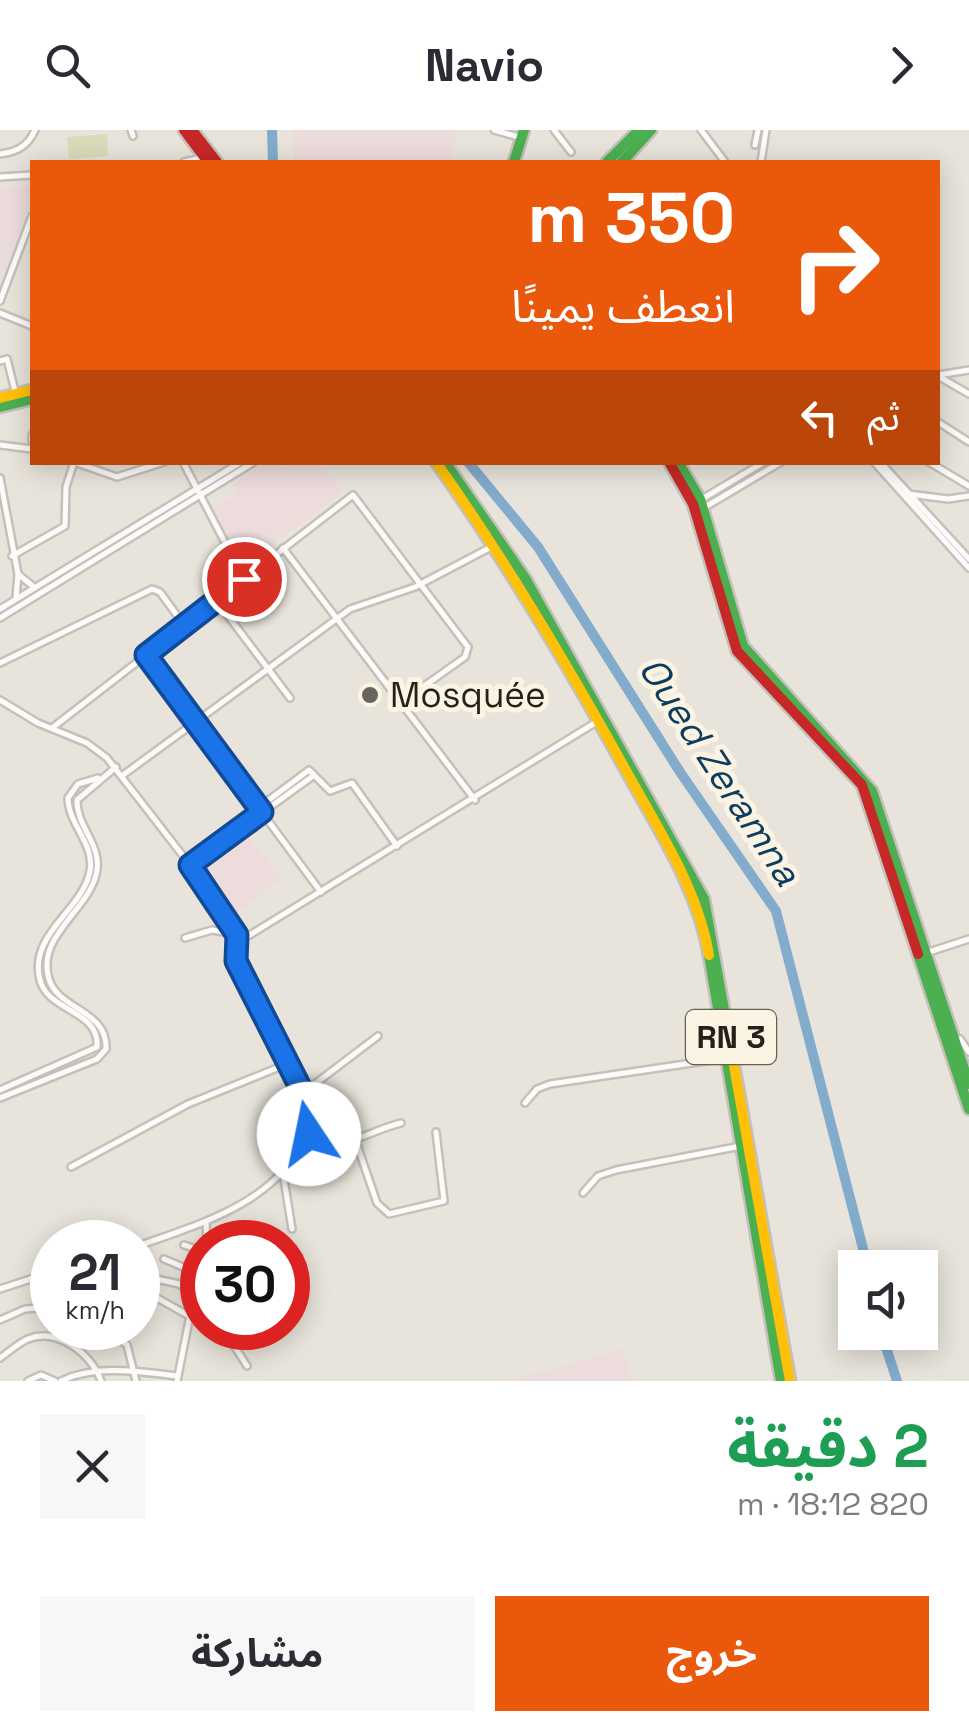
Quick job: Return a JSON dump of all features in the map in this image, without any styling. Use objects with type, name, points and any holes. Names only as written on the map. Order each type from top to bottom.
[{"type":"main road","points":[[188,130],[208,159]]},
{"type":"main road","points":[[609,160],[640,130]]},
{"type":"main road","points":[[624,160],[651,130]]},
{"type":"main road","points":[[515,160],[523,134]]},
{"type":"main road","points":[[0,398],[30,391]]},
{"type":"main road","points":[[0,407],[30,400]]},
{"type":"main road","name":"RN 3","points":[[438,465],[495,545],[601,719],[691,889],[705,932],[781,1381]]},
{"type":"main road","name":"RN 3","points":[[446,465],[503,542],[704,899],[790,1381]]},
{"type":"main road","points":[[671,465],[698,506],[737,650],[862,785],[958,1039],[969,1109]]},
{"type":"main road","points":[[679,465],[698,506],[743,646],[867,780],[929,952],[969,1084]]},
{"type":"street","points":[[0,154],[13,153],[30,141],[35,130]]},
{"type":"street","points":[[494,130],[523,134]]},
{"type":"street","points":[[554,130],[571,152]]},
{"type":"street","points":[[701,130],[724,160]]},
{"type":"street","points":[[755,145],[758,130]]},
{"type":"street","points":[[761,160],[766,130]]},
{"type":"street","points":[[0,177],[30,176]]},
{"type":"street","points":[[0,301],[30,222]]},
{"type":"street","points":[[24,240],[30,242]]},
{"type":"street","points":[[0,313],[30,325]]},
{"type":"street","points":[[0,361],[7,360],[16,395]]},
{"type":"street","points":[[940,376],[969,370]]},
{"type":"street","points":[[940,377],[969,394]]},
{"type":"street","points":[[940,423],[966,440],[969,431]]},
{"type":"street","points":[[0,445],[30,449]]},
{"type":"street","points":[[0,560],[65,526],[66,486],[73,465]]},
{"type":"street","points":[[87,465],[117,477],[155,465]]},
{"type":"street","points":[[185,465],[244,579]]},
{"type":"street","points":[[0,618],[238,465]]},
{"type":"street","points":[[0,609],[248,465]]},
{"type":"street","points":[[698,506],[760,465]]},
{"type":"street","points":[[698,506],[774,465]]},
{"type":"street","points":[[880,465],[969,560]]},
{"type":"street","points":[[880,465],[969,568]]},
{"type":"street","points":[[934,465],[969,486]]},
{"type":"street","points":[[0,478],[18,574],[16,599]]},
{"type":"street","points":[[908,494],[948,499],[969,496]]},
{"type":"street","points":[[52,728],[355,495],[469,650],[465,657],[402,701]]},
{"type":"street","points":[[0,536],[9,535]]},
{"type":"street","points":[[123,776],[337,618],[367,602],[422,584],[495,545]]},
{"type":"street","points":[[284,548],[475,800]]},
{"type":"street","points":[[18,574],[35,588]]},
{"type":"street","points":[[0,663],[149,590],[160,592],[184,625]]},
{"type":"street","points":[[217,601],[290,698]]},
{"type":"street","points":[[146,655],[320,892]]},
{"type":"street","points":[[0,700],[88,742],[116,766],[237,935],[238,975],[308,1112]]},
{"type":"street","points":[[184,938],[212,930],[248,936],[475,800],[601,719]]},
{"type":"street","points":[[0,1098],[100,1057],[106,1046],[99,1032],[47,993],[39,971],[46,940],[90,873],[90,854],[68,807],[69,794],[78,784],[98,778],[116,766]]},
{"type":"street","points":[[188,863],[312,772],[330,790],[352,783],[398,846]]},
{"type":"street","points":[[929,952],[969,939]]},
{"type":"street","points":[[211,1220],[236,1209],[283,1173],[309,1134],[303,1092],[236,961]]},
{"type":"street","points":[[0,1090],[91,1054],[98,1044],[99,1032]]},
{"type":"street","points":[[303,1092],[378,1036]]},
{"type":"street","points":[[958,1039],[969,1052]]},
{"type":"street","points":[[525,1102],[550,1084],[726,1058]]},
{"type":"street","points":[[70,1167],[188,1104],[282,1066]]},
{"type":"street","points":[[309,1134],[331,1142],[356,1142],[400,1123]]},
{"type":"street","points":[[356,1142],[378,1203],[390,1214],[444,1201],[436,1132]]},
{"type":"street","points":[[583,1193],[598,1176],[616,1170],[741,1146]]},
{"type":"street","points":[[283,1173],[291,1220]]},
{"type":"street","points":[[164,1259],[180,1265]]},
{"type":"street","points":[[0,1289],[30,1279]]},
{"type":"street","points":[[0,1320],[30,1309]]},
{"type":"street","points":[[0,1358],[29,1339],[47,1337],[76,1348],[98,1372],[100,1381]]},
{"type":"street","points":[[129,1350],[136,1381]]},
{"type":"street","points":[[28,1381],[41,1375],[58,1381],[98,1372],[136,1372],[178,1379],[184,1350]]},
{"type":"street","points":[[237,1350],[248,1366]]},
{"type":"shaded area","points":[[293,130],[458,132],[450,160],[294,160]]},
{"type":"shaded area","points":[[30,185],[30,209],[0,285],[0,186]]},
{"type":"shaded area","points":[[264,465],[319,465],[343,492],[243,567],[213,507],[238,493],[231,484]]},
{"type":"shaded area","points":[[243,830],[281,878],[235,914],[196,864]]},
{"type":"shaded area","points":[[623,1349],[631,1381],[508,1381],[566,1365]]},
{"type":"green space","points":[[107,134],[108,156],[69,159],[67,137]]},
{"type":"waterway","name":"Oued Zeramna","points":[[272,130],[273,160]]},
{"type":"waterway","name":"Oued Zeramna","points":[[470,465],[538,547],[680,772],[776,911],[863,1250]]},
{"type":"waterway","name":"Oued Zeramna","points":[[887,1350],[897,1381]]},
{"type":"traffic: fast","points":[[515,160],[524,130]]},
{"type":"traffic: fast","points":[[609,160],[639,130]]},
{"type":"traffic: fast","points":[[624,160],[651,130]]},
{"type":"traffic: fast","points":[[0,407],[30,400]]},
{"type":"traffic: fast","points":[[447,465],[525,578],[704,899],[731,1049]]},
{"type":"traffic: fast","points":[[680,465],[700,499],[743,646],[872,791],[969,1084]]},
{"type":"traffic: fast","points":[[918,954],[969,1109]]},
{"type":"traffic: fast","points":[[709,955],[781,1381]]},
{"type":"traffic: slow","points":[[0,398],[30,390]]},
{"type":"traffic: slow","points":[[438,465],[536,615],[665,839],[696,907],[709,955]]},
{"type":"traffic: slow","points":[[731,1049],[790,1381]]},
{"type":"traffic: jam","points":[[184,130],[206,160]]},
{"type":"traffic: jam","points":[[192,130],[215,160]]},
{"type":"traffic: jam","points":[[671,465],[693,504],[737,651],[862,785],[918,954]]},
{"type":"place","name":"Mosquée","points":[[370,695]]},
{"type":"route","points":[[244,579],[146,655],[262,812],[190,865],[237,935],[236,961],[305,1097],[309,1134]]}]
